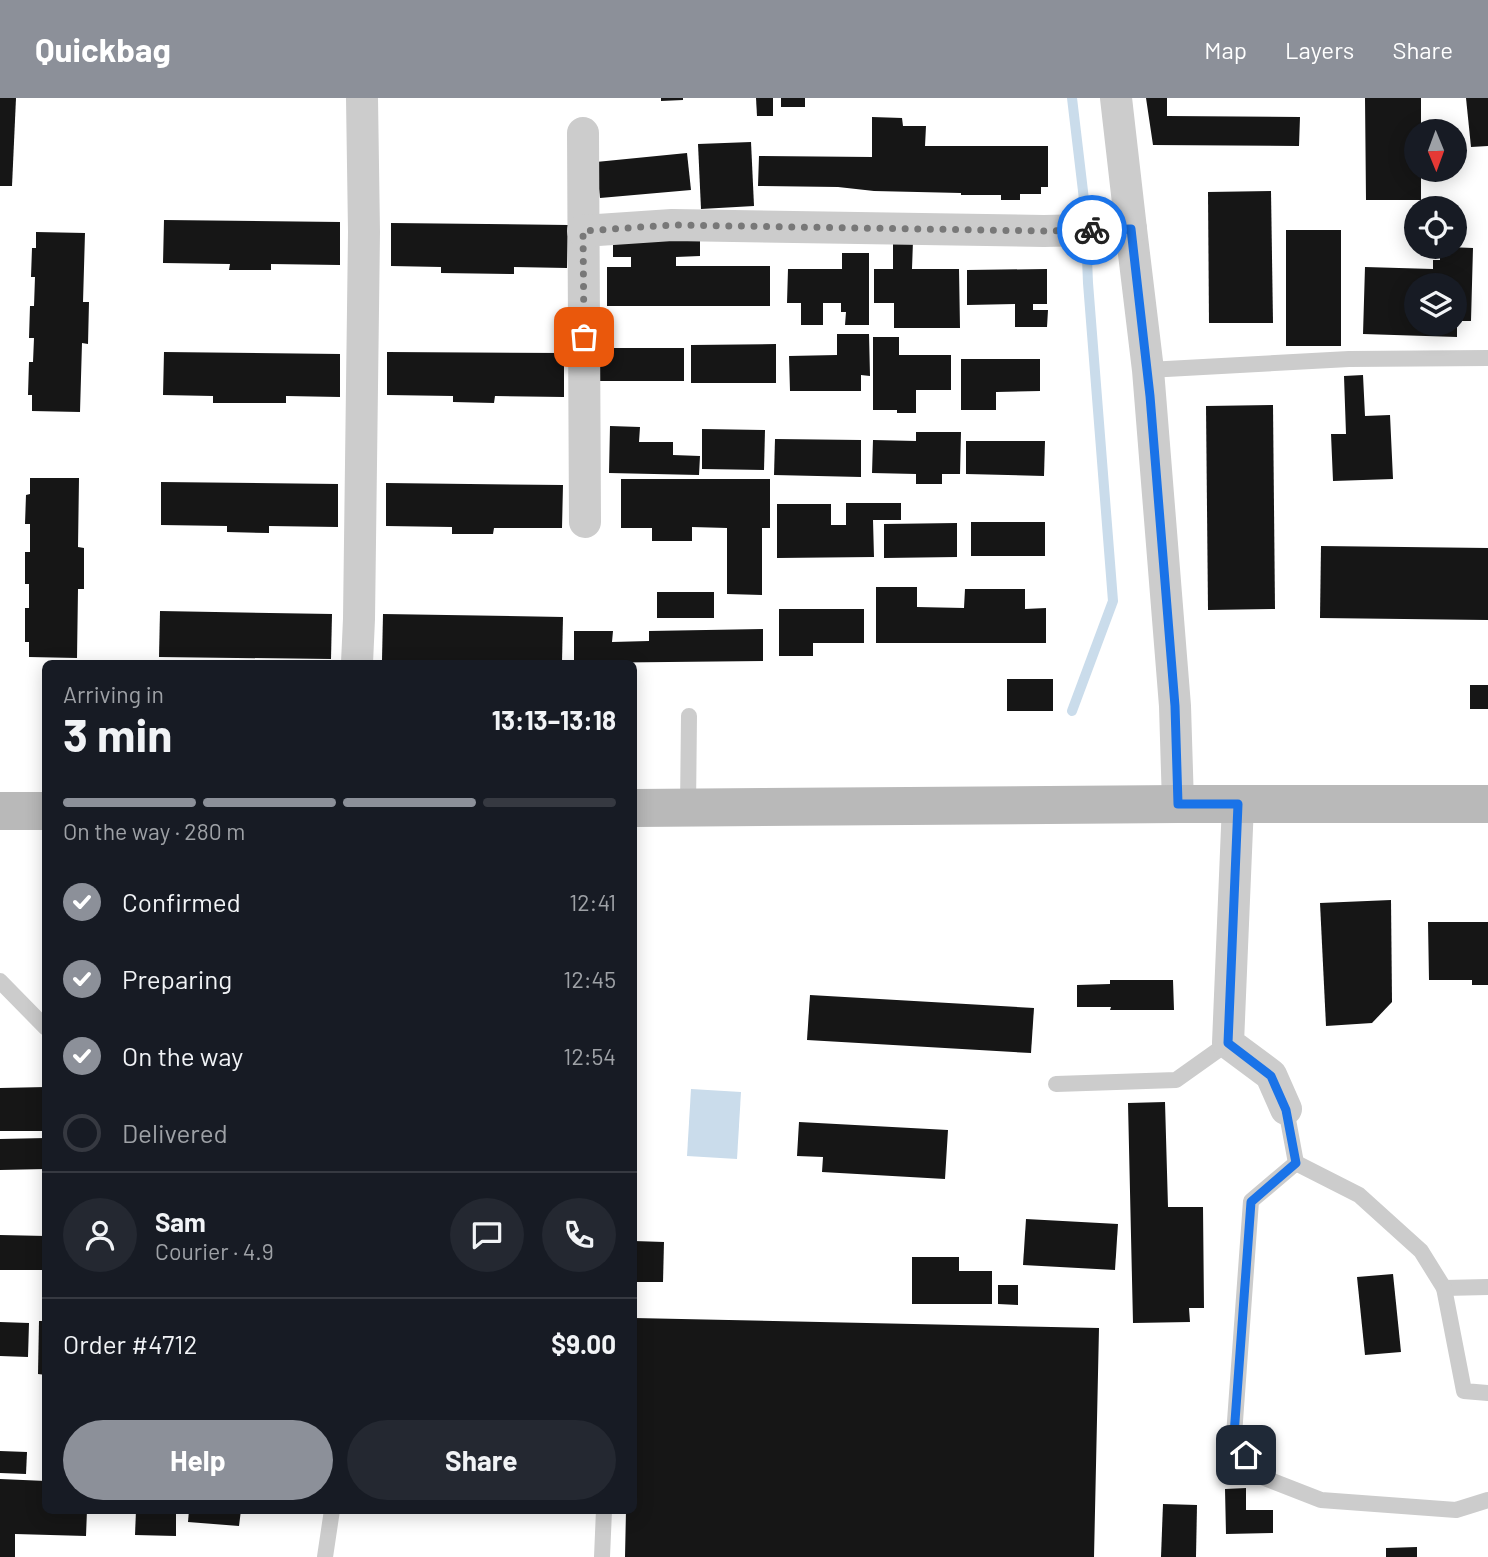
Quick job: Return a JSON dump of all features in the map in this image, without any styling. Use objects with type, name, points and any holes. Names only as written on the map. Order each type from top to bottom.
[{"type":"street","points":[[357,660],[364,232],[362,98]]},
{"type":"street","points":[[1116,98],[1148,370],[1175,706],[1178,804]]},
{"type":"street","points":[[583,133],[585,522]]},
{"type":"street","points":[[583,231],[672,225],[1131,229]]},
{"type":"street","points":[[1238,804],[1228,1043],[1271,1076],[1286,1110]]},
{"type":"street","points":[[637,808],[1488,804]]},
{"type":"street","points":[[0,811],[42,811]]},
{"type":"lane","points":[[1148,370],[1349,359],[1488,358]]},
{"type":"lane","points":[[688,808],[689,716]]},
{"type":"lane","points":[[0,981],[42,1024]]},
{"type":"lane","points":[[1056,1084],[1176,1080],[1228,1043]]},
{"type":"lane","points":[[1286,1110],[1296,1163]]},
{"type":"lane","points":[[1296,1163],[1359,1195],[1420,1251],[1444,1288],[1464,1391],[1488,1393]]},
{"type":"lane","points":[[1296,1163],[1251,1202],[1234,1435],[1257,1475],[1321,1500],[1456,1510],[1488,1500]]},
{"type":"lane","points":[[1444,1288],[1488,1287]]},
{"type":"lane","points":[[325,1557],[330,1514]]},
{"type":"lane","points":[[602,1557],[604,1514]]},
{"type":"water","points":[[691,1089],[741,1092],[737,1159],[687,1156]]},
{"type":"building","points":[[0,98],[16,98],[12,186],[0,186]]},
{"type":"building","points":[[661,98],[683,98],[683,100],[661,101]]},
{"type":"building","points":[[756,98],[773,98],[773,116],[757,116]]},
{"type":"building","points":[[781,98],[805,98],[805,107],[781,107]]},
{"type":"building","points":[[1146,98],[1167,98],[1167,116],[1300,117],[1299,146],[1153,145]]},
{"type":"building","points":[[1365,98],[1421,98],[1421,119],[1404,119],[1404,182],[1421,182],[1421,196],[1404,196],[1404,200],[1366,200]]},
{"type":"building","points":[[1466,98],[1488,98],[1488,146],[1471,147]]},
{"type":"building","points":[[872,117],[902,118],[903,126],[926,126],[925,146],[1048,146],[1048,187],[1041,187],[1041,194],[1020,194],[1020,200],[1001,200],[1001,195],[758,186],[759,156],[872,157]]},
{"type":"building","points":[[751,142],[754,206],[701,209],[698,144]]},
{"type":"building","points":[[687,153],[691,190],[600,198],[596,162]]},
{"type":"building","points":[[1271,191],[1273,323],[1209,323],[1208,192]]},
{"type":"building","points":[[164,220],[340,222],[340,265],[271,264],[271,270],[229,270],[230,264],[163,263]]},
{"type":"building","points":[[391,223],[568,225],[567,268],[514,267],[514,274],[441,273],[441,267],[391,266]]},
{"type":"building","points":[[1286,230],[1341,230],[1341,346],[1286,346]]},
{"type":"building","points":[[36,232],[85,233],[83,302],[89,302],[88,344],[82,343],[80,412],[32,411],[32,395],[28,395],[29,362],[33,362],[34,338],[29,338],[30,306],[34,306],[35,277],[31,277],[32,248],[36,248]]},
{"type":"building","points":[[613,241],[700,241],[700,256],[676,257],[676,266],[770,266],[770,306],[607,306],[607,267],[631,267],[631,257],[613,257]]},
{"type":"building","points":[[893,241],[913,241],[912,269],[959,269],[960,328],[894,328],[894,303],[874,303],[874,269],[893,269]]},
{"type":"building","points":[[1467,248],[1473,248],[1471,321],[1467,321],[1467,273],[1404,273],[1404,335],[1363,334],[1365,267],[1433,269],[1433,260],[1467,259]]},
{"type":"building","points":[[842,253],[869,253],[869,325],[845,325],[846,312],[841,312],[841,303],[823,303],[823,325],[801,325],[801,303],[787,303],[788,269],[842,269]]},
{"type":"building","points":[[1047,269],[1047,304],[1033,304],[1033,310],[1048,310],[1047,327],[1015,327],[1015,304],[967,305],[967,270]]},
{"type":"building","points":[[837,334],[869,334],[870,376],[861,375],[861,391],[790,391],[789,356],[837,355]]},
{"type":"building","points":[[873,337],[899,337],[899,355],[951,355],[951,390],[916,390],[916,413],[873,410]]},
{"type":"building","points":[[776,344],[776,383],[691,383],[691,345]]},
{"type":"building","points":[[597,348],[684,348],[684,381],[597,381]]},
{"type":"building","points":[[164,352],[340,354],[340,397],[286,396],[286,403],[213,403],[213,396],[163,395]]},
{"type":"building","points":[[387,352],[564,353],[564,397],[495,396],[494,403],[453,402],[453,396],[387,395]]},
{"type":"building","points":[[961,359],[1040,359],[1040,391],[996,392],[996,410],[961,410]]},
{"type":"building","points":[[1363,375],[1365,416],[1390,415],[1393,479],[1333,481],[1331,434],[1346,434],[1344,376]]},
{"type":"building","points":[[1273,405],[1275,609],[1208,610],[1206,406]]},
{"type":"building","points":[[610,426],[640,427],[639,442],[673,442],[673,455],[700,456],[699,475],[609,473]]},
{"type":"building","points":[[702,429],[765,430],[764,470],[702,469]]},
{"type":"building","points":[[916,432],[961,432],[960,474],[942,474],[942,484],[916,484],[916,474],[872,473],[873,440],[916,441]]},
{"type":"building","points":[[775,439],[861,440],[861,477],[774,475]]},
{"type":"building","points":[[966,441],[1045,441],[1044,476],[966,474]]},
{"type":"building","points":[[30,478],[79,478],[78,547],[84,548],[84,589],[78,589],[77,658],[29,657],[29,642],[25,642],[25,608],[29,608],[29,584],[25,584],[25,552],[30,552],[30,524],[25,524],[26,495],[30,494]]},
{"type":"building","points":[[621,479],[770,479],[770,528],[762,528],[762,595],[727,594],[727,528],[692,527],[692,541],[652,541],[652,528],[621,528]]},
{"type":"building","points":[[161,482],[338,484],[338,527],[269,526],[269,533],[227,532],[227,526],[161,525]]},
{"type":"building","points":[[386,483],[563,485],[562,528],[494,528],[493,534],[452,534],[452,527],[386,526]]},
{"type":"building","points":[[846,503],[901,503],[901,520],[873,520],[874,557],[777,558],[777,504],[831,504],[831,525],[846,525]]},
{"type":"building","points":[[971,522],[1045,522],[1045,556],[971,556]]},
{"type":"building","points":[[957,523],[957,557],[884,558],[884,524]]},
{"type":"building","points":[[1321,546],[1488,548],[1488,620],[1320,618]]},
{"type":"building","points":[[876,587],[917,587],[917,607],[964,608],[965,589],[1025,589],[1025,609],[1046,608],[1046,643],[876,643]]},
{"type":"building","points":[[657,592],[714,592],[714,618],[657,618]]},
{"type":"building","points":[[779,609],[864,609],[864,643],[813,643],[813,656],[779,656]]},
{"type":"building","points":[[160,611],[332,614],[331,659],[159,657]]},
{"type":"building","points":[[383,614],[563,617],[562,660],[382,660]]},
{"type":"building","points":[[763,629],[763,661],[574,660],[574,631],[613,631],[612,642],[649,641],[649,631]]},
{"type":"building","points":[[1007,679],[1053,679],[1053,711],[1007,711]]},
{"type":"building","points":[[1470,685],[1488,685],[1488,709],[1470,709]]},
{"type":"building","points":[[1391,900],[1392,1002],[1372,1023],[1326,1026],[1320,903]]},
{"type":"building","points":[[1428,922],[1488,922],[1488,985],[1472,985],[1472,980],[1429,980]]},
{"type":"building","points":[[1110,980],[1173,980],[1174,1010],[1077,1007],[1077,985],[1110,984]]},
{"type":"building","points":[[810,995],[1034,1008],[1031,1053],[807,1040]]},
{"type":"building","points":[[42,1087],[42,1131],[0,1131],[0,1088]]},
{"type":"building","points":[[1165,1102],[1168,1207],[1203,1207],[1204,1308],[1189,1308],[1190,1322],[1133,1323],[1128,1103]]},
{"type":"building","points":[[799,1122],[948,1130],[945,1179],[822,1172],[823,1157],[797,1156]]},
{"type":"building","points":[[42,1138],[42,1169],[0,1170],[0,1139]]},
{"type":"building","points":[[1026,1219],[1118,1224],[1115,1270],[1023,1265]]},
{"type":"building","points":[[0,1235],[42,1236],[42,1270],[0,1270]]},
{"type":"building","points":[[637,1241],[664,1242],[663,1282],[637,1282]]},
{"type":"building","points":[[912,1257],[959,1257],[959,1271],[992,1271],[992,1304],[912,1304]]},
{"type":"building","points":[[1393,1274],[1401,1352],[1365,1355],[1357,1277]]},
{"type":"building","points":[[998,1285],[1018,1285],[1018,1305],[998,1304]]},
{"type":"building","points":[[637,1318],[1099,1328],[1094,1557],[625,1557],[626,1514],[637,1514]]},
{"type":"building","points":[[39,1321],[42,1321],[42,1374],[38,1374]]},
{"type":"building","points":[[0,1322],[29,1323],[28,1357],[0,1356]]},
{"type":"building","points":[[0,1451],[27,1452],[26,1474],[0,1473]]},
{"type":"building","points":[[0,1479],[42,1481],[42,1514],[87,1514],[86,1536],[15,1534],[15,1557],[0,1557]]},
{"type":"building","points":[[1246,1488],[1246,1510],[1273,1510],[1273,1533],[1226,1534],[1225,1489]]},
{"type":"building","points":[[1163,1504],[1197,1505],[1196,1557],[1161,1557]]},
{"type":"building","points":[[136,1514],[176,1514],[176,1536],[135,1535]]},
{"type":"building","points":[[189,1514],[240,1514],[239,1526],[188,1522]]},
{"type":"building","points":[[1417,1547],[1417,1557],[1386,1557],[1386,1548]]},
{"type":"waterway","points":[[1072,98],[1085,208],[1088,283],[1113,601],[1072,711]]},
{"type":"way so far","points":[[584,337],[583,231],[672,225],[1092,230]]},
{"type":"route","points":[[1092,230],[1131,229],[1148,370],[1175,706],[1178,804],[1238,804],[1228,1043],[1271,1076],[1286,1110],[1296,1163],[1251,1202],[1234,1435],[1246,1455]]}]
